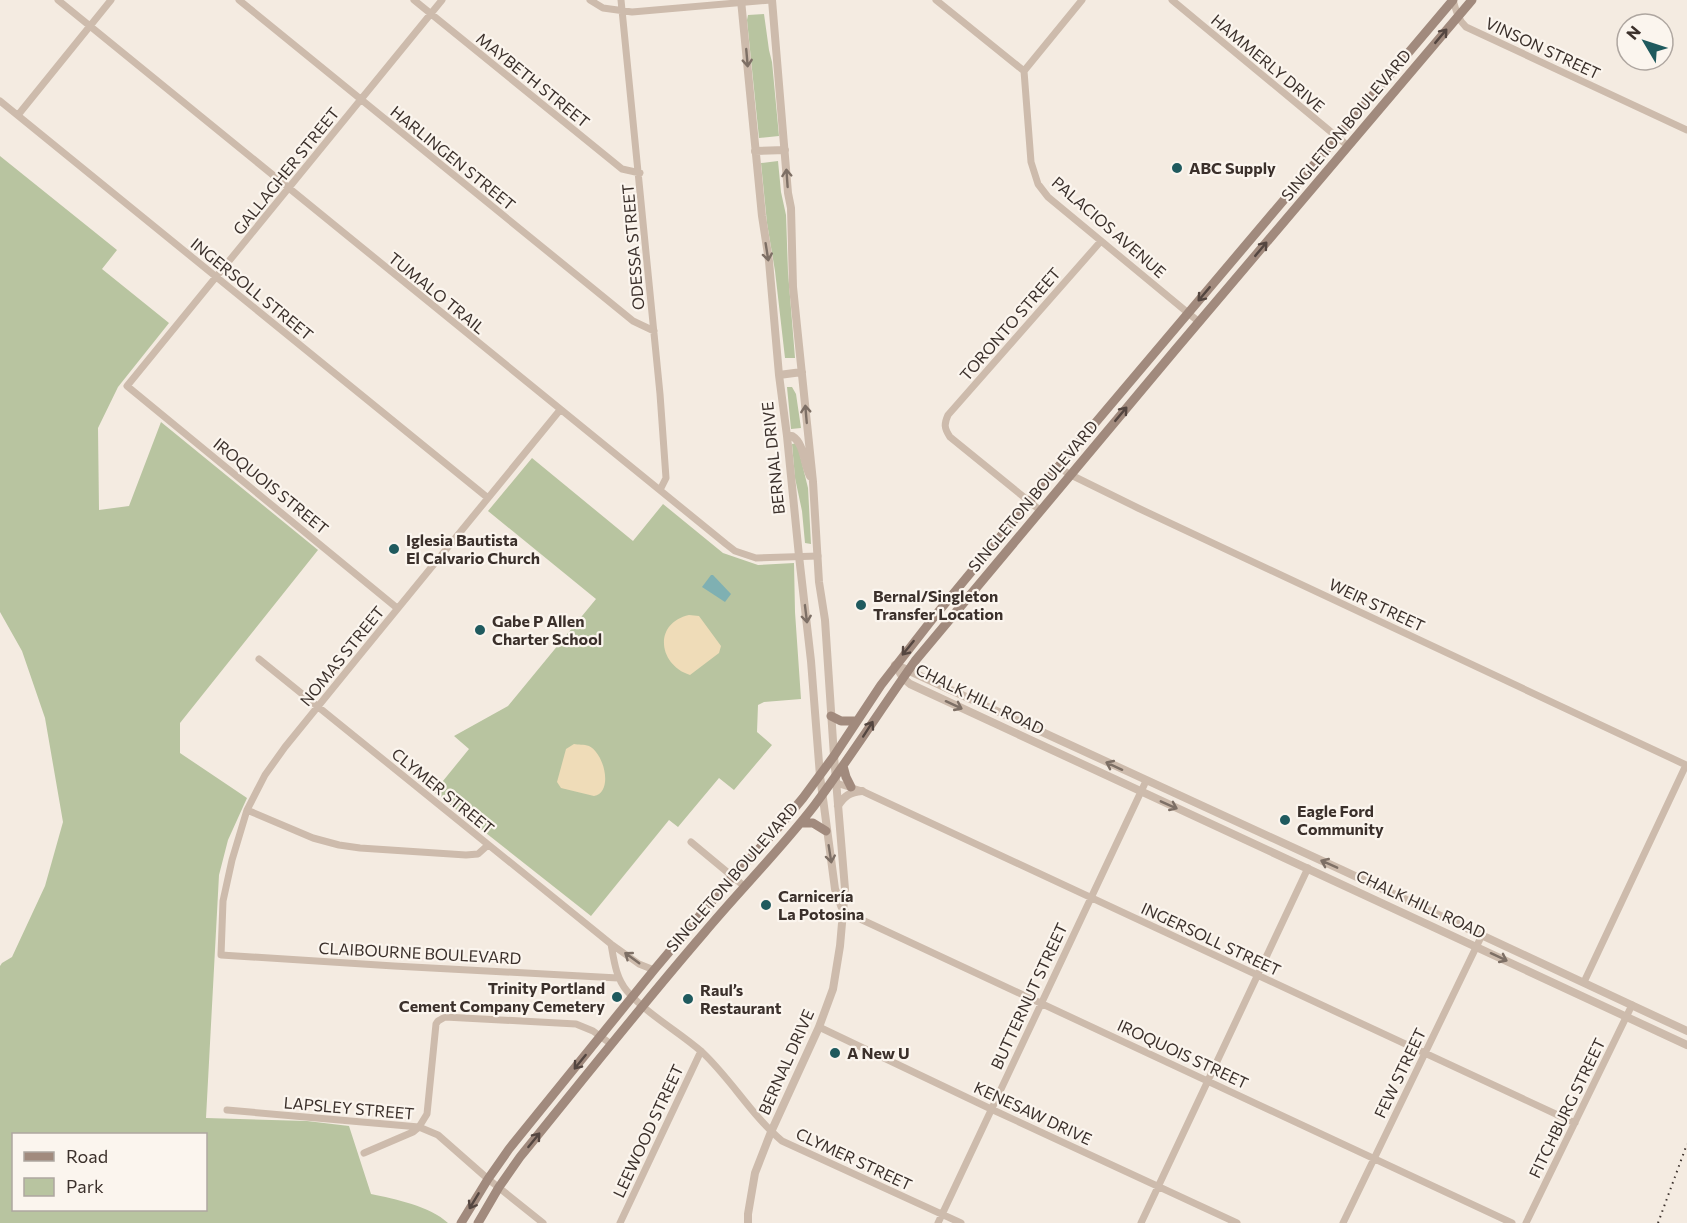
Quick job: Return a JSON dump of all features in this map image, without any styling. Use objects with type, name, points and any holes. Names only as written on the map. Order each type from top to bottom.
[{"type":"main road","name":"SINGLETON BOULEVARD","points":[[461,1223],[509,1149],[654,970],[733,876],[772,835],[820,776],[895,665],[1058,467],[1453,0]]},
{"type":"main road","name":"SINGLETON BOULEVARD","points":[[478,1223],[520,1157],[611,1044],[836,780],[885,702],[906,674],[1238,275],[1472,0]]},
{"type":"main road","points":[[1228,266],[1238,275]]},
{"type":"main road","points":[[831,716],[841,721],[857,721]]},
{"type":"main road","points":[[843,766],[851,787]]},
{"type":"main road","points":[[801,823],[813,823],[826,831]]},
{"type":"street","name":"TUMALO TRAIL","points":[[58,0],[735,551],[756,558],[818,556]]},
{"type":"street","points":[[18,115],[111,0]]},
{"type":"street","name":"HARLINGEN STREET","points":[[239,0],[633,321],[654,332]]},
{"type":"street","name":"MAYBETH STREET","points":[[414,0],[622,169],[640,173]]},
{"type":"street","name":"GALLAGHER STREET","points":[[127,386],[442,0]]},
{"type":"street","points":[[590,0],[603,8],[622,12],[772,0]]},
{"type":"street","name":"ODESSA STREET","points":[[621,0],[640,173],[666,478],[660,490]]},
{"type":"street","name":"BERNAL DRIVE","points":[[748,1223],[755,1173],[771,1132],[819,1027],[833,988],[840,946],[845,889],[837,807],[825,620],[819,582],[813,482],[793,287],[790,208],[772,0]]},
{"type":"street","points":[[936,0],[1024,71],[1082,0]]},
{"type":"street","name":"HAMMERLY DRIVE","points":[[1172,0],[1348,146]]},
{"type":"street","points":[[1453,0],[1458,16]]},
{"type":"street","name":"BERNAL DRIVE","points":[[741,1],[755,151],[769,261],[779,375],[811,661],[822,796],[835,889],[843,911]]},
{"type":"street","name":"VINSON STREET","points":[[1458,16],[1466,27],[1687,129]]},
{"type":"street","name":"PALACIOS AVENUE","points":[[1024,71],[1031,162],[1038,184],[1048,197],[1199,322]]},
{"type":"street","name":"INGERSOLL STREET","points":[[0,100],[488,498]]},
{"type":"street","points":[[755,151],[785,150]]},
{"type":"street","name":"TORONTO STREET","points":[[1029,502],[950,437],[944,427],[948,415],[1101,241]]},
{"type":"street","points":[[779,375],[802,372]]},
{"type":"street","name":"IROQUOIS STREET","points":[[127,386],[398,608]]},
{"type":"street","name":"NOMAS STREET","points":[[221,955],[223,902],[232,860],[247,810],[265,775],[285,747],[560,410]]},
{"type":"street","points":[[787,436],[792,436],[800,444],[806,470],[813,482]]},
{"type":"street","name":"WEIR STREET","points":[[1058,467],[1686,765]]},
{"type":"street","points":[[1029,502],[1041,511]]},
{"type":"street","name":"CLYMER STREET","points":[[259,659],[611,944],[639,964],[654,970]]},
{"type":"street","name":"CHALK HILL ROAD","points":[[895,665],[906,674],[1282,842],[1687,1031]]},
{"type":"street","name":"CHALK HILL ROAD","points":[[906,674],[910,684],[1687,1045]]},
{"type":"street","points":[[1584,982],[1686,765]]},
{"type":"street","name":"INGERSOLL STREET","points":[[836,780],[1575,1124]]},
{"type":"street","name":"BUTTERNUT STREET","points":[[938,1223],[1146,781]]},
{"type":"street","points":[[837,807],[847,795],[862,791]]},
{"type":"street","points":[[247,810],[313,838],[360,849],[466,855],[478,854],[488,845]]},
{"type":"street","points":[[1253,843],[1259,832]]},
{"type":"street","points":[[691,842],[744,886]]},
{"type":"street","points":[[1276,853],[1282,842]]},
{"type":"street","points":[[1141,1223],[1308,868]]},
{"type":"street","points":[[1399,911],[1405,900]]},
{"type":"street","name":"IROQUOIS STREET","points":[[843,911],[1512,1223]]},
{"type":"street","name":"FEW STREET","points":[[1343,1223],[1482,935]]},
{"type":"street","name":"CLYMER STREET","points":[[611,944],[618,978],[627,990],[643,1006],[701,1051],[725,1075],[771,1132],[782,1141],[961,1223]]},
{"type":"street","name":"CLAIBOURNE BOULEVARD","points":[[221,955],[618,978]]},
{"type":"street","name":"FITCHBURG STREET","points":[[1526,1223],[1632,1005]]},
{"type":"street","points":[[364,1153],[413,1132],[427,1114],[436,1024],[445,1017],[576,1024],[586,1027],[611,1044]]},
{"type":"street","name":"KENESAW DRIVE","points":[[819,1027],[1237,1223]]},
{"type":"street","name":"LEEWOOD STREET","points":[[620,1223],[701,1051]]},
{"type":"street","name":"LAPSLEY STREET","points":[[226,1110],[419,1127],[438,1135],[543,1223]]},
{"type":"green space","points":[[764,14],[772,62],[779,136],[759,138],[747,20],[748,15]]},
{"type":"green space","points":[[0,156],[117,250],[102,269],[169,323],[118,387],[98,428],[99,510],[129,506],[161,422],[318,550],[180,723],[180,753],[247,798],[228,840],[219,875],[206,1118],[307,1121],[349,1126],[371,1194],[422,1208],[448,1223],[0,1223],[0,966],[12,957],[45,886],[63,822],[45,718],[22,651],[0,612]]},
{"type":"green space","points":[[778,161],[786,215],[795,358],[785,358],[761,163]]},
{"type":"green space","points":[[787,387],[792,387],[796,394],[801,428],[791,429]]},
{"type":"green space","points":[[797,443],[808,488],[811,544],[805,543],[802,511],[795,478],[792,444]]},
{"type":"green space","points":[[532,458],[633,541],[663,504],[723,553],[758,565],[794,563],[801,699],[764,702],[758,705],[757,732],[772,745],[734,790],[719,778],[678,827],[669,820],[591,916],[434,792],[469,749],[454,736],[508,706],[596,599],[488,511]]},
{"type":"sand","points":[[689,615],[699,616],[721,646],[719,653],[690,675],[671,663],[664,644],[669,626],[677,619]]},
{"type":"sand","points":[[574,744],[589,746],[599,756],[605,772],[605,780],[600,793],[594,796],[561,788],[557,782],[566,749]]},
{"type":"water","points":[[711,575],[731,594],[725,602],[702,587]]},
{"type":"railway","points":[[1658,1223],[1687,1144]]},
{"type":"place","name":"ABC Supply","points":[[1177,168]]},
{"type":"place","name":"Iglesia Bautista El Calvario Church","points":[[394,549]]},
{"type":"place","name":"Bernal/Singleton Transfer Location","points":[[861,605]]},
{"type":"place","name":"Gabe P Allen Charter School","points":[[480,630]]},
{"type":"place","name":"Eagle Ford Community","points":[[1285,820]]},
{"type":"place","name":"Carnicería La Potosina","points":[[766,905]]},
{"type":"place","name":"Trinity Portland Cement Company Cemetery","points":[[617,997]]},
{"type":"place","name":"Raul’s Restaurant","points":[[688,999]]},
{"type":"place","name":"A New U","points":[[835,1053]]}]
